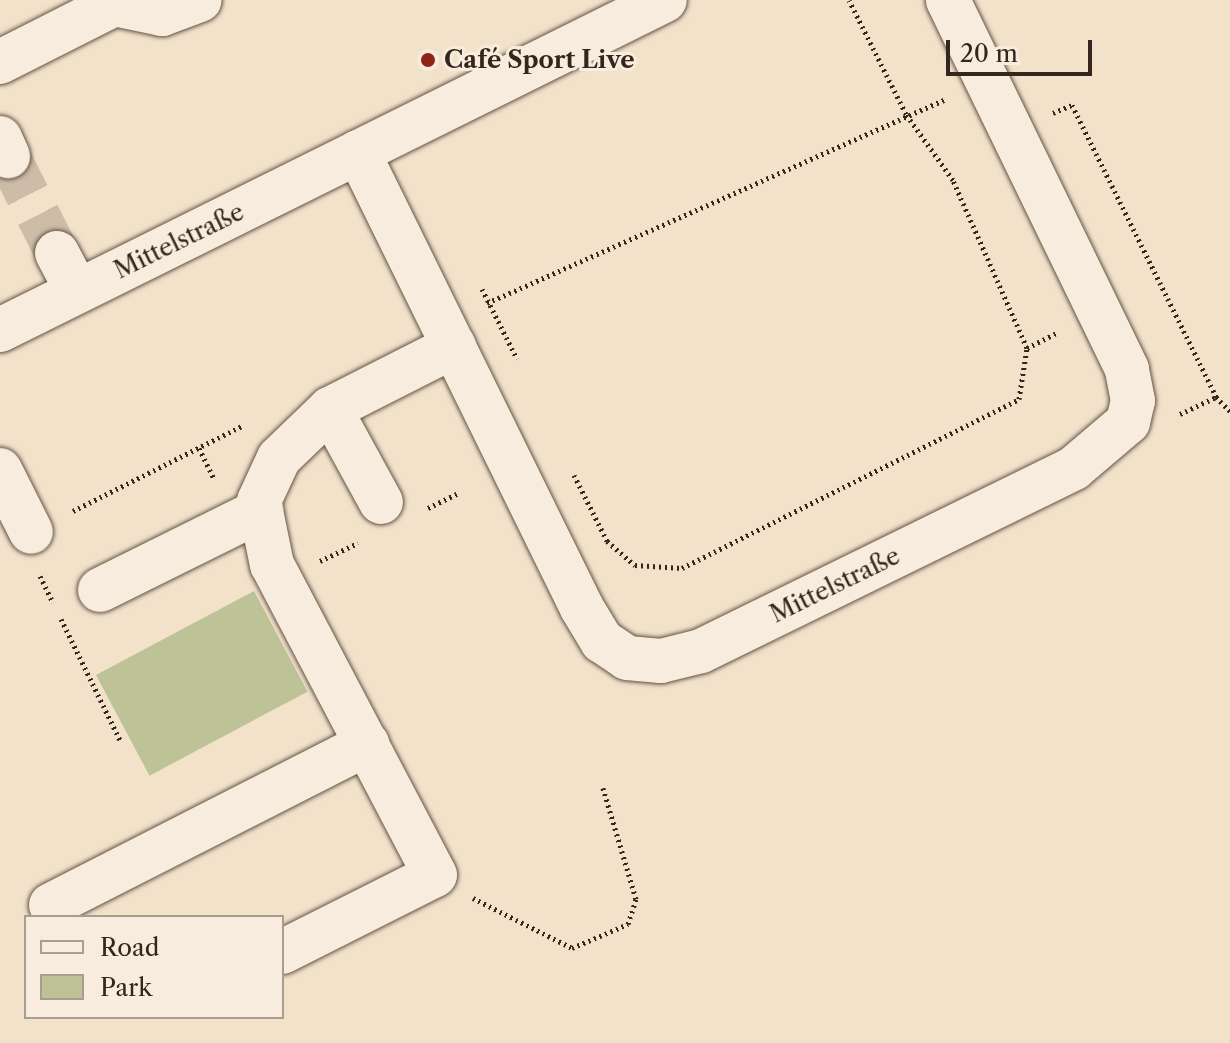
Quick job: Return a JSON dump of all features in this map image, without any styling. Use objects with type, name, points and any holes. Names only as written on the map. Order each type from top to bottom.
[{"type":"street","points":[[0,62],[118,2],[162,14],[200,0]]},
{"type":"street","name":"Mittelstraße","points":[[0,330],[665,0]]},
{"type":"street","name":"Mittelstraße","points":[[358,152],[582,608],[602,641],[627,658],[661,661],[701,651],[1074,468],[1128,422],[1133,401],[1129,380],[948,0]]},
{"type":"street","points":[[57,253],[77,291]]},
{"type":"street","points":[[284,951],[435,875],[272,565],[259,501],[279,458],[330,409],[448,335]]},
{"type":"street","points":[[330,409],[381,502]]},
{"type":"street","points":[[0,470],[31,532]]},
{"type":"street","points":[[100,590],[261,510]]},
{"type":"street","points":[[51,905],[367,744]]},
{"type":"path","points":[[572,471],[607,541],[635,565],[682,568],[1019,399],[1027,348],[953,180],[906,114],[849,0]]},
{"type":"path","points":[[448,335],[489,303],[849,146],[906,114],[988,81]]},
{"type":"path","points":[[1045,117],[1072,105],[1216,397]]},
{"type":"path","points":[[489,303],[524,375]]},
{"type":"path","points":[[120,740],[21,537],[255,420]]},
{"type":"path","points":[[435,875],[505,917],[572,948],[628,924],[636,899],[603,788]]},
{"type":"green space","points":[[254,591],[308,692],[149,776],[96,675]]},
{"type":"tunnel","points":[[8,156],[57,253]]},
{"type":"place","name":"Café Sport Live","points":[[428,60]]}]
